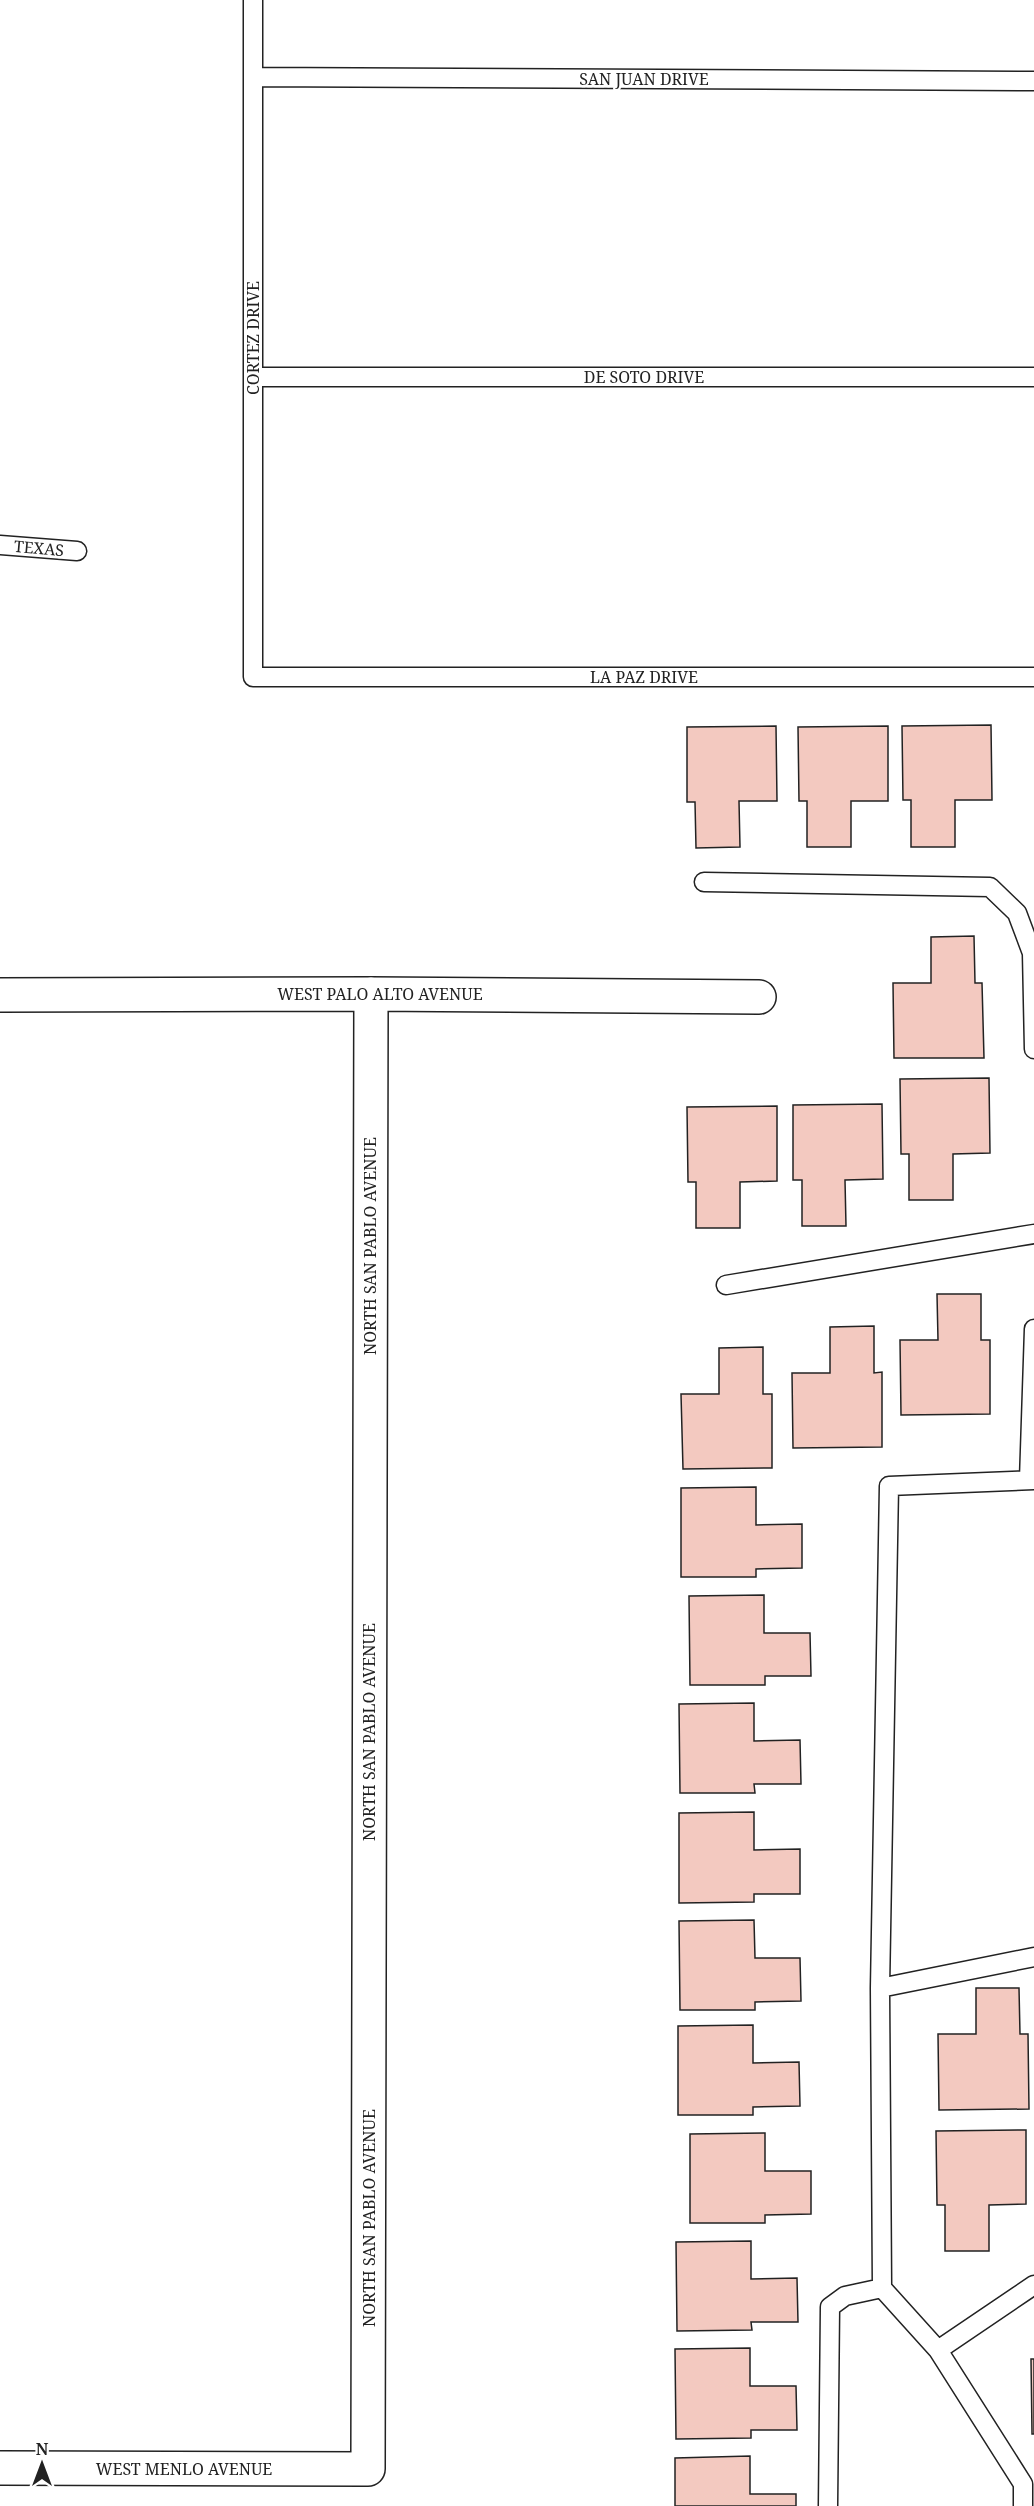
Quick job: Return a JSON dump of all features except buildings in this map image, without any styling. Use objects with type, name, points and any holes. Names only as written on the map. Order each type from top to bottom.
[{"type":"street","name":"WEST PALO ALTO AVENUE","points":[[0,995],[370,994],[759,997]]},
{"type":"street","name":"NORTH SAN PABLO AVENUE","points":[[368,2469],[370,994]]},
{"type":"street","name":"WEST MENLO AVENUE","points":[[0,2468],[368,2469]]},
{"type":"lane","name":"CORTEZ DRIVE","points":[[253,0],[253,676]]},
{"type":"lane","name":"SAN JUAN DRIVE","points":[[253,77],[1034,81]]},
{"type":"lane","name":"DE SOTO DRIVE","points":[[253,377],[1034,377]]},
{"type":"lane","name":"TEXAS","points":[[0,545],[77,551]]},
{"type":"lane","name":"LA PAZ DRIVE","points":[[253,676],[1034,676]]},
{"type":"lane","points":[[704,882],[990,887],[1017,913],[1032,953],[1034,1049]]},
{"type":"lane","points":[[726,1285],[1034,1234]]},
{"type":"lane","points":[[1023,2506],[1023,2484],[938,2350],[882,2288],[880,1988],[889,1486],[1031,1480],[1034,1329]]},
{"type":"lane","points":[[880,1988],[1034,1958]]},
{"type":"lane","points":[[938,2350],[1034,2285]]},
{"type":"lane","points":[[828,2506],[830,2307],[845,2296],[882,2288]]}]
